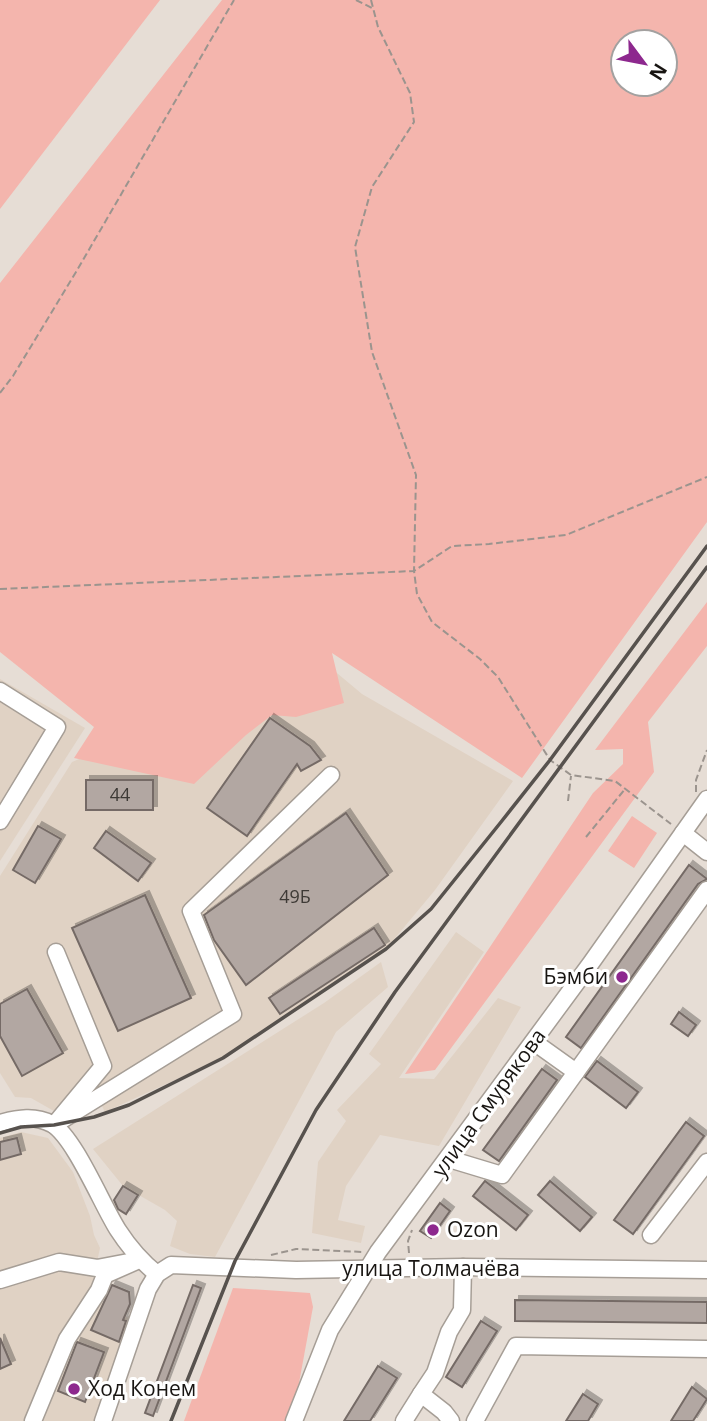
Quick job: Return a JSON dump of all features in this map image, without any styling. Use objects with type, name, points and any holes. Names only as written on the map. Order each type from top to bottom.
[{"type":"street","points":[[0,691],[57,727],[0,821]]},
{"type":"street","points":[[54,1125],[233,1014],[191,911],[331,775]]},
{"type":"street","name":"улица Смурякова","points":[[294,1421],[330,1330],[368,1268],[683,833],[702,795]]},
{"type":"street","points":[[683,833],[707,852]]},
{"type":"street","points":[[449,1159],[502,1175],[707,890]]},
{"type":"street","points":[[54,1125],[103,1066],[56,952]]},
{"type":"street","points":[[534,1042],[576,1072]]},
{"type":"street","points":[[2,1118],[34,1117],[54,1125],[66,1151],[118,1230],[139,1260],[157,1274],[148,1289],[103,1421]]},
{"type":"street","points":[[651,1235],[707,1162]]},
{"type":"street","points":[[0,1280],[59,1262],[97,1268],[139,1260]]},
{"type":"street","points":[[33,1421],[67,1339],[99,1290],[105,1275],[139,1260]]},
{"type":"street","name":"улица Толмачёва","points":[[157,1274],[171,1265],[237,1269],[463,1267],[707,1270]]},
{"type":"street","points":[[404,1421],[435,1373],[449,1332],[462,1310],[463,1267]]},
{"type":"street","points":[[475,1421],[516,1346],[707,1349]]},
{"type":"street","points":[[421,1394],[451,1421]]},
{"type":"path","points":[[0,393],[76,272],[234,0]]},
{"type":"path","points":[[356,0],[373,8]]},
{"type":"path","points":[[371,0],[378,27],[411,93],[414,122],[372,187],[355,247],[372,352],[416,475],[414,571],[417,594],[432,622],[480,659],[498,677],[550,760],[571,775],[615,781],[683,833]]},
{"type":"path","points":[[0,589],[414,571],[452,546],[566,534],[707,477]]},
{"type":"path","points":[[702,795],[696,780],[707,750]]},
{"type":"path","points":[[568,801],[571,775]]},
{"type":"path","points":[[586,837],[625,788]]},
{"type":"shaded area","points":[[0,0],[160,0],[0,209]]},
{"type":"shaded area","points":[[222,0],[707,0],[707,522],[522,778],[332,653],[344,703],[296,717],[272,715],[246,735],[194,784],[74,758],[94,727],[0,652],[0,283]]},
{"type":"shaded area","points":[[707,602],[707,646],[648,722],[654,772],[435,1070],[405,1074],[593,793],[623,764],[623,749],[595,750]]},
{"type":"shaded area","points":[[319,658],[362,694],[513,781],[435,890],[386,949],[223,1058],[105,1112],[94,1090],[61,1115],[31,1098],[15,1097],[0,1073],[0,876],[72,762]]},
{"type":"shaded area","points":[[0,679],[85,728],[0,861]]},
{"type":"shaded area","points":[[632,816],[657,833],[634,868],[608,851]]},
{"type":"shaded area","points":[[456,932],[484,952],[399,1078],[434,1079],[498,998],[521,1007],[439,1146],[380,1135],[346,1186],[338,1220],[365,1226],[361,1243],[312,1233],[318,1162],[346,1121],[337,1110],[381,1064],[369,1054]]},
{"type":"shaded area","points":[[381,962],[388,987],[336,1032],[215,1257],[190,1254],[170,1246],[177,1221],[165,1210],[123,1186],[93,1149],[324,1003]]},
{"type":"shaded area","points":[[21,1132],[48,1138],[73,1172],[100,1248],[92,1285],[106,1294],[102,1304],[114,1309],[113,1312],[134,1320],[97,1421],[0,1421],[0,1138]]},
{"type":"shaded area","points":[[233,1288],[310,1293],[313,1307],[292,1421],[184,1421]]},
{"type":"building","points":[[270,718],[310,746],[321,760],[301,771],[297,764],[247,836],[207,808]]},
{"type":"building","points":[[86,780],[153,780],[153,810],[86,810]]},
{"type":"building","points":[[346,813],[388,875],[246,985],[214,940],[204,915]]},
{"type":"building","points":[[38,826],[61,839],[35,883],[13,870]]},
{"type":"building","points":[[106,831],[151,863],[138,881],[94,848]]},
{"type":"building","points":[[689,865],[707,879],[698,884],[581,1048],[566,1037]]},
{"type":"building","points":[[145,895],[191,998],[118,1031],[72,928]]},
{"type":"building","points":[[374,928],[385,945],[280,1014],[269,998]]},
{"type":"building","points":[[27,989],[63,1053],[22,1076],[0,1036],[0,1004]]},
{"type":"building","points":[[679,1012],[696,1025],[688,1036],[671,1024]]},
{"type":"building","points":[[597,1061],[638,1092],[626,1108],[585,1077]]},
{"type":"building","points":[[542,1069],[557,1080],[499,1161],[483,1150]]},
{"type":"building","points":[[686,1122],[704,1136],[633,1234],[614,1220]]},
{"type":"building","points":[[17,1138],[21,1154],[0,1160],[0,1142]]},
{"type":"building","points":[[485,1181],[528,1215],[516,1230],[473,1196]]},
{"type":"building","points":[[550,1181],[592,1217],[580,1231],[538,1195]]},
{"type":"building","points":[[123,1186],[138,1195],[126,1214],[118,1209],[114,1200]]},
{"type":"building","points":[[440,1203],[450,1211],[431,1238],[420,1231]]},
{"type":"building","points":[[112,1285],[129,1292],[130,1304],[123,1320],[126,1321],[119,1342],[91,1330]]},
{"type":"building","points":[[193,1285],[201,1288],[153,1416],[145,1413]]},
{"type":"building","points":[[515,1300],[707,1302],[707,1323],[515,1321]]},
{"type":"building","points":[[481,1321],[497,1331],[462,1387],[446,1377]]},
{"type":"building","points":[[0,1338],[11,1364],[0,1369]]},
{"type":"building","points":[[77,1342],[104,1352],[85,1402],[58,1391]]},
{"type":"building","points":[[378,1366],[397,1378],[370,1421],[344,1421]]},
{"type":"building","points":[[692,1387],[707,1399],[693,1421],[671,1421]]},
{"type":"building","points":[[583,1394],[598,1404],[588,1421],[566,1421]]},
{"type":"railway","points":[[0,1133],[21,1127],[54,1125],[94,1117],[129,1105],[223,1058],[386,949],[431,909],[501,822],[550,760],[707,546]]},
{"type":"railway","points":[[171,1421],[235,1261],[316,1110],[395,992],[707,567]]},
{"type":"place","name":"Бэмби","points":[[622,977]]},
{"type":"place","name":"Ozon","points":[[433,1230]]},
{"type":"place","name":"Ход Конем","points":[[74,1389]]}]
